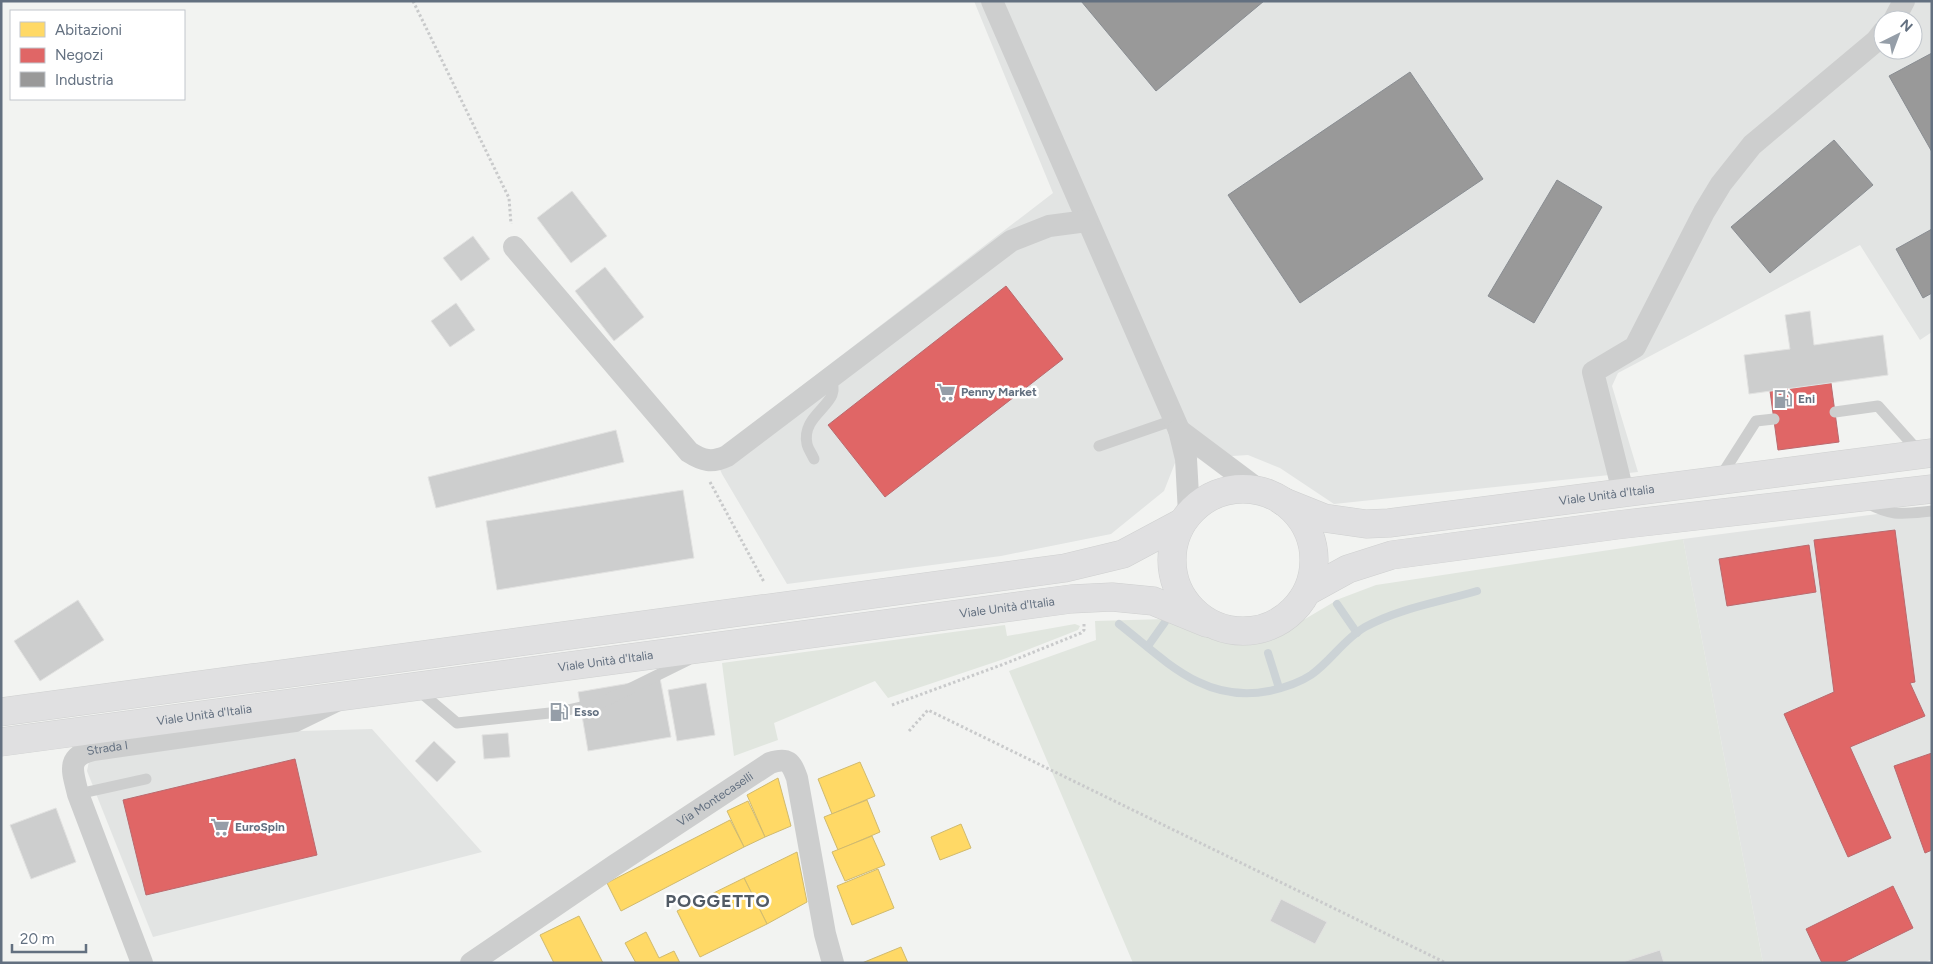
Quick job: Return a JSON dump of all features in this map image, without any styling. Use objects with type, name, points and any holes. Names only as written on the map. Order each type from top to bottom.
[{"type":"main road","name":"Viale Unità d'Italia","points":[[1,712],[1066,568],[1123,554],[1185,518],[1204,500],[1221,492],[1240,488],[1259,490],[1273,495],[1284,502],[1324,518],[1366,524],[1926,454]]},
{"type":"main road","name":"Viale Unità d'Italia","points":[[1308,591],[1348,569],[1392,556],[1617,525],[1860,498],[1932,488]]},
{"type":"main road","name":"Viale Unità d'Italia","points":[[1,742],[1071,598],[1112,597],[1154,601],[1229,631],[1253,632],[1275,625],[1294,611],[1308,591],[1315,567],[1312,542],[1302,520],[1284,502]]},
{"type":"main road","name":"Viale Unità d'Italia","points":[[1185,518],[1173,544],[1171,567],[1177,589],[1189,608],[1207,623]]},
{"type":"street","points":[[992,1],[1176,425],[1186,459],[1185,518]]},
{"type":"street","points":[[1622,492],[1594,372],[1635,347],[1704,212],[1721,184],[1752,145],[1873,44]]},
{"type":"street","points":[[514,247],[689,452],[706,461],[716,461],[727,456],[1011,241],[1048,226],[1087,221]]},
{"type":"street","points":[[1176,425],[1259,490]]},
{"type":"street","name":"Strada I","points":[[142,963],[78,794],[72,769],[74,761],[85,752],[296,721],[350,694]]},
{"type":"street","name":"Via Montecaselli","points":[[471,963],[770,763],[780,760],[788,761],[793,766],[797,778],[825,934],[833,963]]},
{"type":"lane","points":[[814,459],[807,445],[808,428],[814,417],[834,394],[835,388],[829,378]]},
{"type":"lane","points":[[1835,412],[1878,406],[1926,454]]},
{"type":"lane","points":[[1719,480],[1756,421],[1774,419]]},
{"type":"lane","points":[[1099,446],[1176,425]]},
{"type":"lane","points":[[1860,498],[1882,511],[1897,515],[1932,511]]},
{"type":"lane","points":[[412,686],[457,723],[559,712],[603,702],[717,645]]},
{"type":"lane","points":[[78,794],[146,779]]},
{"type":"path","points":[[413,1],[509,198],[514,247]]},
{"type":"path","points":[[706,461],[711,487],[779,606]]},
{"type":"path","points":[[892,705],[1082,633],[1085,626],[1080,620]]},
{"type":"path","points":[[909,731],[928,710],[1446,963]]},
{"type":"shaded area","points":[[974,1],[1932,1],[1932,332],[1920,340],[1860,245],[1618,373],[1612,386],[1638,472],[1334,504],[1280,468],[1248,455],[1186,459],[1175,463],[1164,491],[1111,534],[1001,556],[787,584],[722,474],[713,454],[1053,193]]},
{"type":"shaded area","points":[[1932,507],[1932,959],[1924,963],[1763,963],[1683,539]]},
{"type":"shaded area","points":[[1683,539],[1763,963],[1133,963],[1009,671],[1096,640],[1095,621],[1167,619],[1196,632],[1228,641],[1263,636],[1305,619],[1339,599],[1376,585]]},
{"type":"shaded area","points":[[1075,624],[1080,626],[1078,630],[1004,659],[888,698],[875,681],[774,723],[778,740],[734,756],[722,663],[1005,625],[1007,636]]},
{"type":"shaded area","points":[[372,729],[482,852],[153,937],[87,771],[89,761],[300,731]]},
{"type":"building: Abitazioni","points":[[860,762],[875,796],[832,814],[818,779]]},
{"type":"building: Abitazioni","points":[[778,778],[791,826],[765,837],[747,795]]},
{"type":"building: Abitazioni","points":[[867,800],[880,832],[838,850],[824,817]]},
{"type":"building: Abitazioni","points":[[748,801],[765,837],[744,847],[727,811]]},
{"type":"building: Abitazioni","points":[[730,820],[744,847],[621,911],[607,883]]},
{"type":"building: Abitazioni","points":[[961,824],[971,848],[940,860],[931,837]]},
{"type":"building: Abitazioni","points":[[872,836],[885,865],[845,881],[832,852]]},
{"type":"building: Abitazioni","points":[[797,852],[807,902],[767,924],[744,878]]},
{"type":"building: Abitazioni","points":[[878,869],[894,908],[852,925],[837,886]]},
{"type":"building: Abitazioni","points":[[744,878],[767,924],[700,957],[677,911]]},
{"type":"building: Abitazioni","points":[[579,916],[603,963],[554,963],[540,935]]},
{"type":"building: Abitazioni","points":[[646,932],[659,958],[674,951],[680,963],[636,963],[625,943]]},
{"type":"building: Abitazioni","points":[[901,947],[908,963],[862,963]]},
{"type":"building: Negozi","name":"Penny Market","points":[[1006,286],[1063,359],[885,497],[828,425]]},
{"type":"building: Negozi","points":[[1831,383],[1839,442],[1778,450],[1770,391]]},
{"type":"building: Negozi","points":[[1895,530],[1915,682],[1910,683],[1925,716],[1850,747],[1891,838],[1848,857],[1784,714],[1834,692],[1814,540]]},
{"type":"building: Negozi","points":[[1809,545],[1816,592],[1727,606],[1719,559]]},
{"type":"building: Negozi","points":[[1932,753],[1932,850],[1925,853],[1894,766]]},
{"type":"building: Negozi","name":"EuroSpin","points":[[295,759],[317,855],[146,895],[123,800]]},
{"type":"building: Negozi","points":[[1893,886],[1913,928],[1842,963],[1822,963],[1806,929]]},
{"type":"building: Industria","points":[[1081,1],[1264,1],[1156,91]]},
{"type":"building: Industria","points":[[1932,53],[1932,152],[1889,76],[1919,60],[1923,60],[1923,58]]},
{"type":"building: Industria","points":[[1410,72],[1483,179],[1300,303],[1228,195]]},
{"type":"building: Industria","points":[[1834,140],[1873,185],[1770,273],[1731,227]]},
{"type":"building: Industria","points":[[1557,180],[1602,207],[1534,323],[1488,296]]},
{"type":"building: Industria","points":[[1932,229],[1932,293],[1923,298],[1896,249]]},
{"type":"building: Altro","points":[[572,191],[607,236],[571,263],[537,218]]},
{"type":"building: Altro","points":[[473,236],[490,259],[461,281],[443,258]]},
{"type":"building: Altro","points":[[605,267],[644,317],[614,341],[575,291]]},
{"type":"building: Altro","points":[[456,303],[475,330],[450,347],[431,321]]},
{"type":"building: Altro","points":[[1810,311],[1814,345],[1883,335],[1888,375],[1749,394],[1744,355],[1790,349],[1785,315]]},
{"type":"building: Altro","points":[[616,430],[624,462],[436,508],[428,477]]},
{"type":"building: Altro","points":[[683,490],[694,558],[497,590],[486,521]]},
{"type":"building: Altro","points":[[78,600],[104,640],[40,681],[14,641]]},
{"type":"building: Altro","points":[[660,678],[671,737],[588,751],[578,692]]},
{"type":"building: Altro","points":[[706,683],[715,735],[677,741],[668,690]]},
{"type":"building: Altro","points":[[508,733],[510,757],[484,759],[482,735]]},
{"type":"building: Altro","points":[[434,741],[456,762],[437,782],[415,761]]},
{"type":"building: Altro","points":[[56,808],[76,862],[31,879],[10,825]]},
{"type":"building: Altro","points":[[1281,899],[1327,922],[1315,944],[1270,921]]},
{"type":"building: Altro","points":[[1660,950],[1664,963],[1620,963]]},
{"type":"waterway","points":[[1119,624],[1170,664],[1187,676],[1205,685],[1225,691],[1246,693],[1269,691],[1291,685],[1311,675],[1357,632],[1378,620],[1406,610],[1477,591]]},
{"type":"waterway","points":[[1337,604],[1357,633]]},
{"type":"waterway","points":[[1148,646],[1165,622]]},
{"type":"waterway","points":[[1268,653],[1279,688]]},
{"type":"place","name":"Penny Market","points":[[946,392]]},
{"type":"place","name":"Eni","points":[[1783,399]]},
{"type":"place","name":"Esso","points":[[559,712]]},
{"type":"place","name":"EuroSpin","points":[[220,827]]},
{"type":"district","name":"POGGETTO","points":[[718,901]]}]
